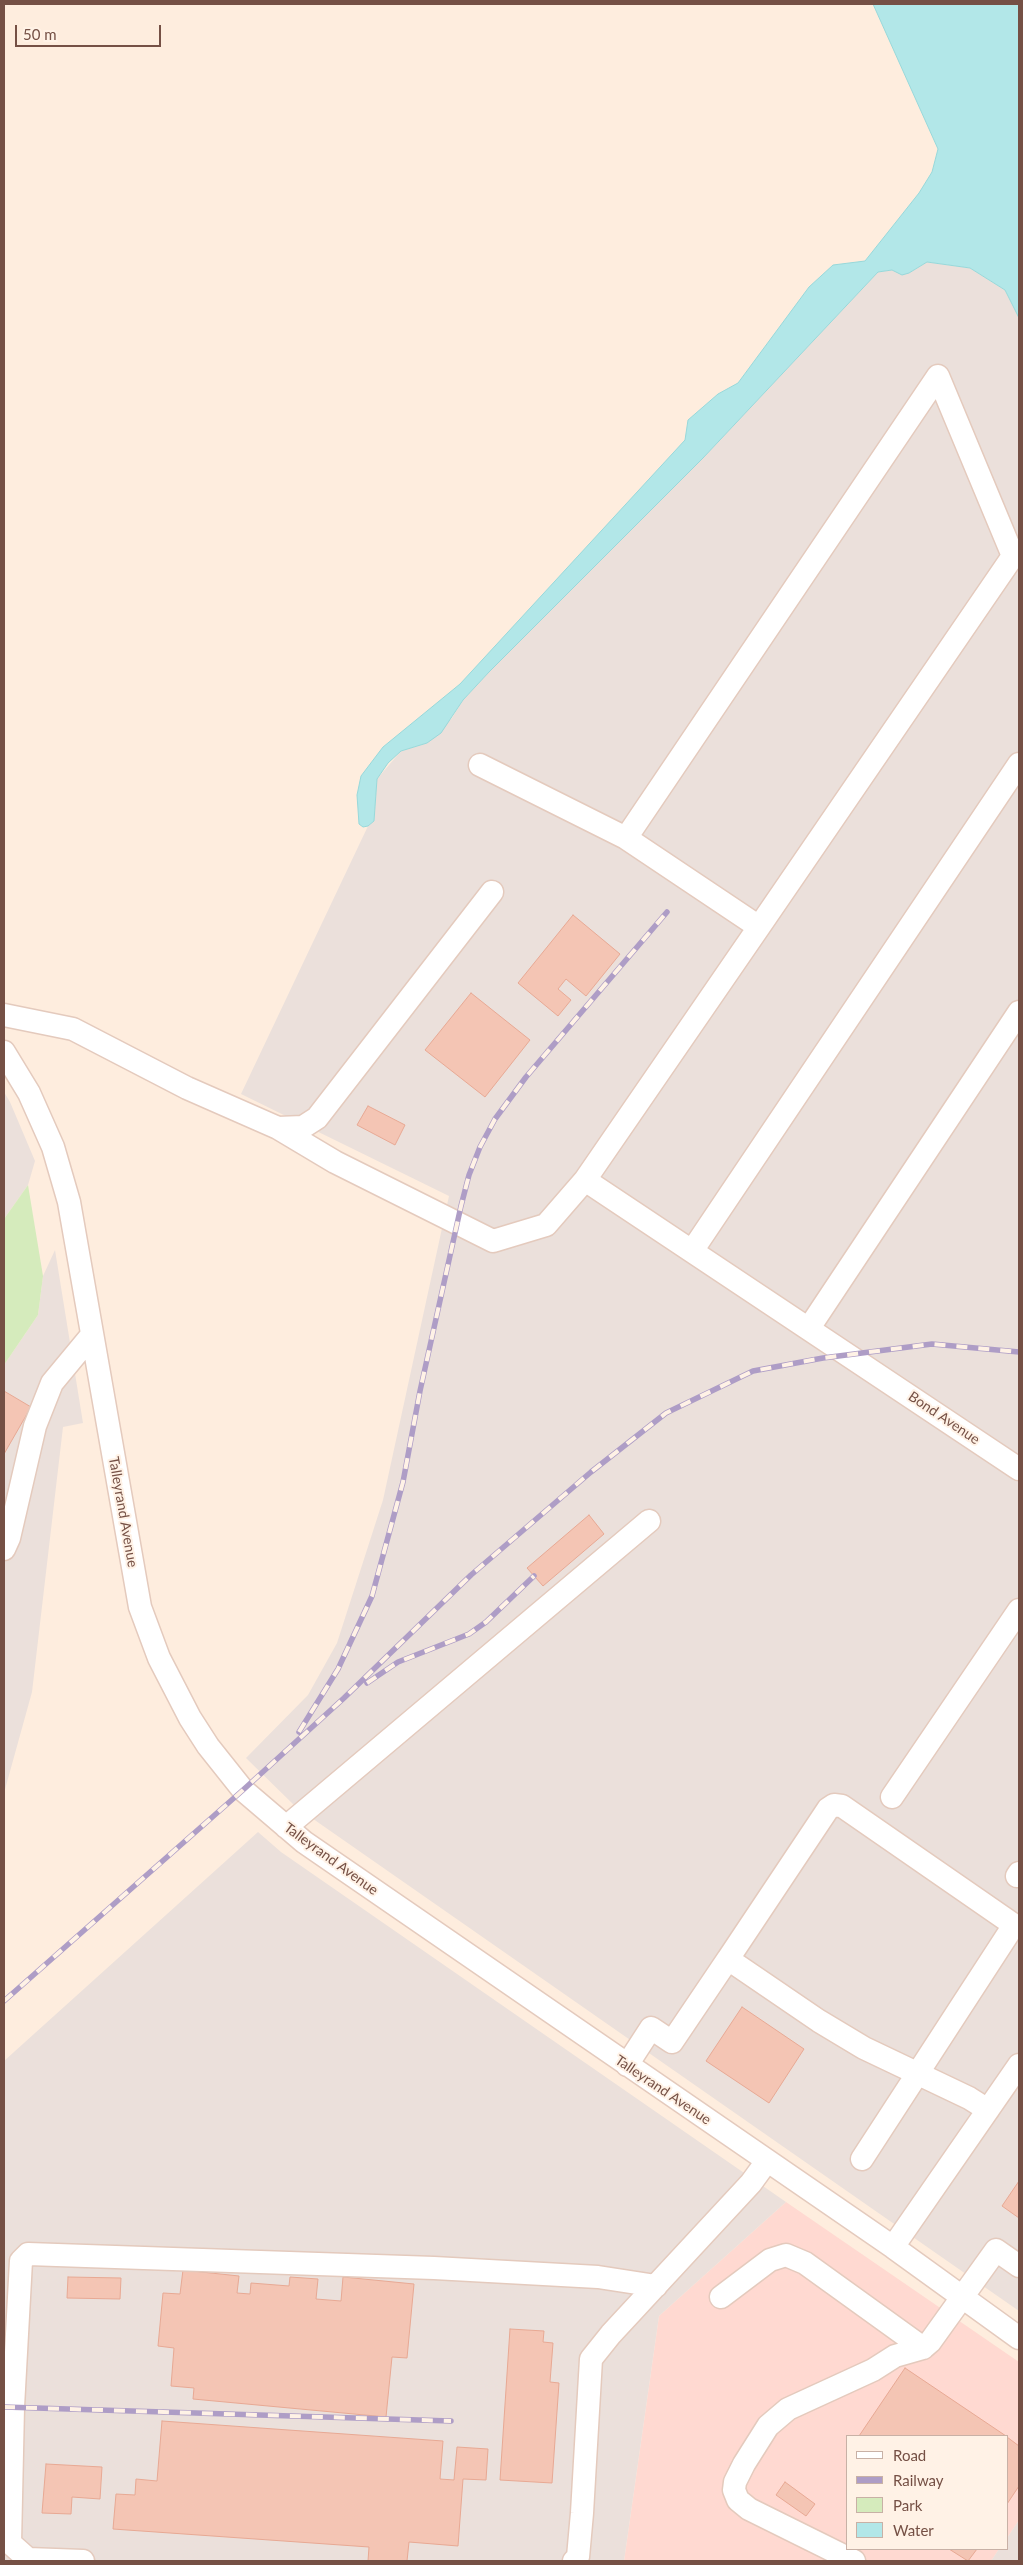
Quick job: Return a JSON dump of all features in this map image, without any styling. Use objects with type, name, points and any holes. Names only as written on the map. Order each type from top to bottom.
[{"type":"street","points":[[4,1015],[73,1030],[187,1088],[278,1128],[335,1162],[493,1241],[546,1225],[585,1180],[758,927],[1016,564],[938,376],[626,838]]},
{"type":"street","points":[[692,1251],[1019,764]]},
{"type":"street","points":[[480,765],[626,838],[758,927]]},
{"type":"street","points":[[278,1128],[303,1127],[317,1118],[492,892]]},
{"type":"street","points":[[809,1328],[1019,1012]]},
{"type":"street","name":"Talleyrand Avenue","points":[[4,1052],[29,1093],[53,1147],[69,1202],[140,1607],[159,1658],[190,1718],[208,1746],[243,1790],[286,1827],[627,2065],[893,2247],[1019,2338]]},
{"type":"street","name":"Bond Avenue","points":[[585,1180],[1019,1469]]},
{"type":"street","points":[[4,1548],[9,1538],[35,1426],[52,1383],[91,1336]]},
{"type":"street","points":[[286,1827],[648,1521]]},
{"type":"street","points":[[892,1796],[1019,1610]]},
{"type":"street","points":[[627,2065],[650,2028],[672,2042],[828,1809],[834,1805],[842,1806],[1014,1925],[862,2159]]},
{"type":"street","points":[[728,1959],[819,2021],[864,2048],[917,2072],[988,2110]]},
{"type":"street","points":[[893,2247],[1019,2065]]},
{"type":"street","points":[[574,2561],[578,2558],[582,2513],[591,2359],[751,2183],[767,2161]]},
{"type":"street","points":[[854,2561],[749,2509],[738,2500],[734,2490],[735,2482],[757,2440],[776,2417],[802,2401],[873,2370],[894,2356],[923,2348],[930,2342],[963,2298],[996,2250],[1019,2266]]},
{"type":"street","points":[[83,2561],[28,2559],[10,2543],[21,2261],[28,2254],[434,2268],[598,2277],[656,2286]]},
{"type":"street","points":[[721,2297],[770,2260],[786,2255],[805,2263],[923,2348]]},
{"type":"shaded area","points":[[927,262],[970,268],[1005,290],[1019,318],[1019,2311],[296,1807],[246,1758],[308,1695],[337,1643],[383,1500],[449,1196],[241,1094],[368,826],[374,821],[377,779],[401,751],[427,743],[452,718],[463,700],[489,672],[703,458],[878,272],[892,270],[909,273]]},
{"type":"shaded area","points":[[4,1092],[35,1161],[28,1185],[4,1219]]},
{"type":"shaded area","points":[[55,1250],[83,1423],[63,1427],[32,1692],[4,1793],[4,1365],[38,1315],[43,1276]]},
{"type":"shaded area","points":[[258,1832],[281,1852],[786,2202],[659,2316],[624,2561],[4,2561],[4,2061]]},
{"type":"shaded area","points":[[786,2202],[1019,2362],[1019,2520],[1008,2536],[1008,2435],[846,2435],[846,2550],[998,2550],[991,2561],[624,2561],[659,2316]]},
{"type":"shaded area","points":[[1019,2520],[1019,2561],[991,2561],[998,2550],[1008,2550],[1008,2536]]},
{"type":"green space","points":[[28,1185],[43,1276],[38,1315],[4,1365],[4,1219]]},
{"type":"water","points":[[873,4],[1019,4],[1019,318],[1005,290],[970,268],[927,262],[902,275],[892,270],[878,272],[703,458],[489,672],[463,700],[441,733],[427,743],[401,751],[388,763],[377,779],[374,821],[368,826],[363,827],[359,824],[357,795],[361,776],[383,747],[460,684],[685,440],[688,420],[718,394],[738,383],[809,287],[833,265],[865,261],[919,193],[932,172],[938,149]]},
{"type":"building","points":[[573,915],[620,954],[586,996],[566,979],[558,989],[571,1000],[558,1016],[518,983]]},
{"type":"building","points":[[471,993],[530,1040],[485,1097],[425,1050]]},
{"type":"building","points":[[368,1106],[405,1125],[395,1145],[357,1125]]},
{"type":"building","points":[[4,1391],[31,1407],[4,1454]]},
{"type":"building","points":[[589,1515],[604,1534],[543,1586],[527,1568]]},
{"type":"building","points":[[742,2007],[804,2049],[769,2103],[706,2061]]},
{"type":"building","points":[[1019,2181],[1019,2218],[1002,2206]]},
{"type":"building","points":[[183,2270],[239,2276],[237,2293],[250,2294],[251,2283],[289,2286],[290,2277],[318,2279],[316,2299],[341,2301],[343,2277],[414,2284],[407,2358],[392,2357],[386,2417],[193,2399],[194,2388],[171,2386],[174,2348],[158,2346],[163,2293],[180,2294]]},
{"type":"building","points":[[68,2277],[121,2278],[120,2299],[67,2298]]},
{"type":"building","points":[[510,2329],[544,2331],[543,2342],[553,2343],[550,2382],[559,2383],[552,2483],[500,2480]]},
{"type":"building","points":[[905,2368],[1005,2435],[860,2435]]},
{"type":"building","points":[[162,2421],[443,2441],[440,2479],[454,2480],[457,2447],[488,2449],[486,2480],[463,2479],[458,2546],[409,2542],[407,2561],[368,2561],[369,2547],[113,2529],[116,2494],[135,2495],[136,2479],[157,2481]]},
{"type":"building","points":[[1008,2438],[1019,2446],[1019,2486],[1008,2502]]},
{"type":"building","points":[[46,2464],[102,2467],[100,2499],[72,2497],[71,2514],[42,2513]]},
{"type":"building","points":[[785,2482],[815,2504],[806,2516],[776,2495]]},
{"type":"building","points":[[951,2550],[976,2550],[968,2561]]},
{"type":"railway","points":[[299,1732],[338,1669],[372,1596],[403,1482],[420,1391],[461,1206],[469,1175],[480,1147],[495,1119],[526,1077],[667,912]]},
{"type":"railway","points":[[4,2001],[344,1698],[471,1575],[591,1472],[666,1413],[753,1371],[823,1358],[932,1344],[1019,1352]]},
{"type":"railway","points":[[367,1683],[398,1662],[469,1634],[486,1622],[534,1576]]},
{"type":"railway","points":[[4,2407],[451,2421]]}]
